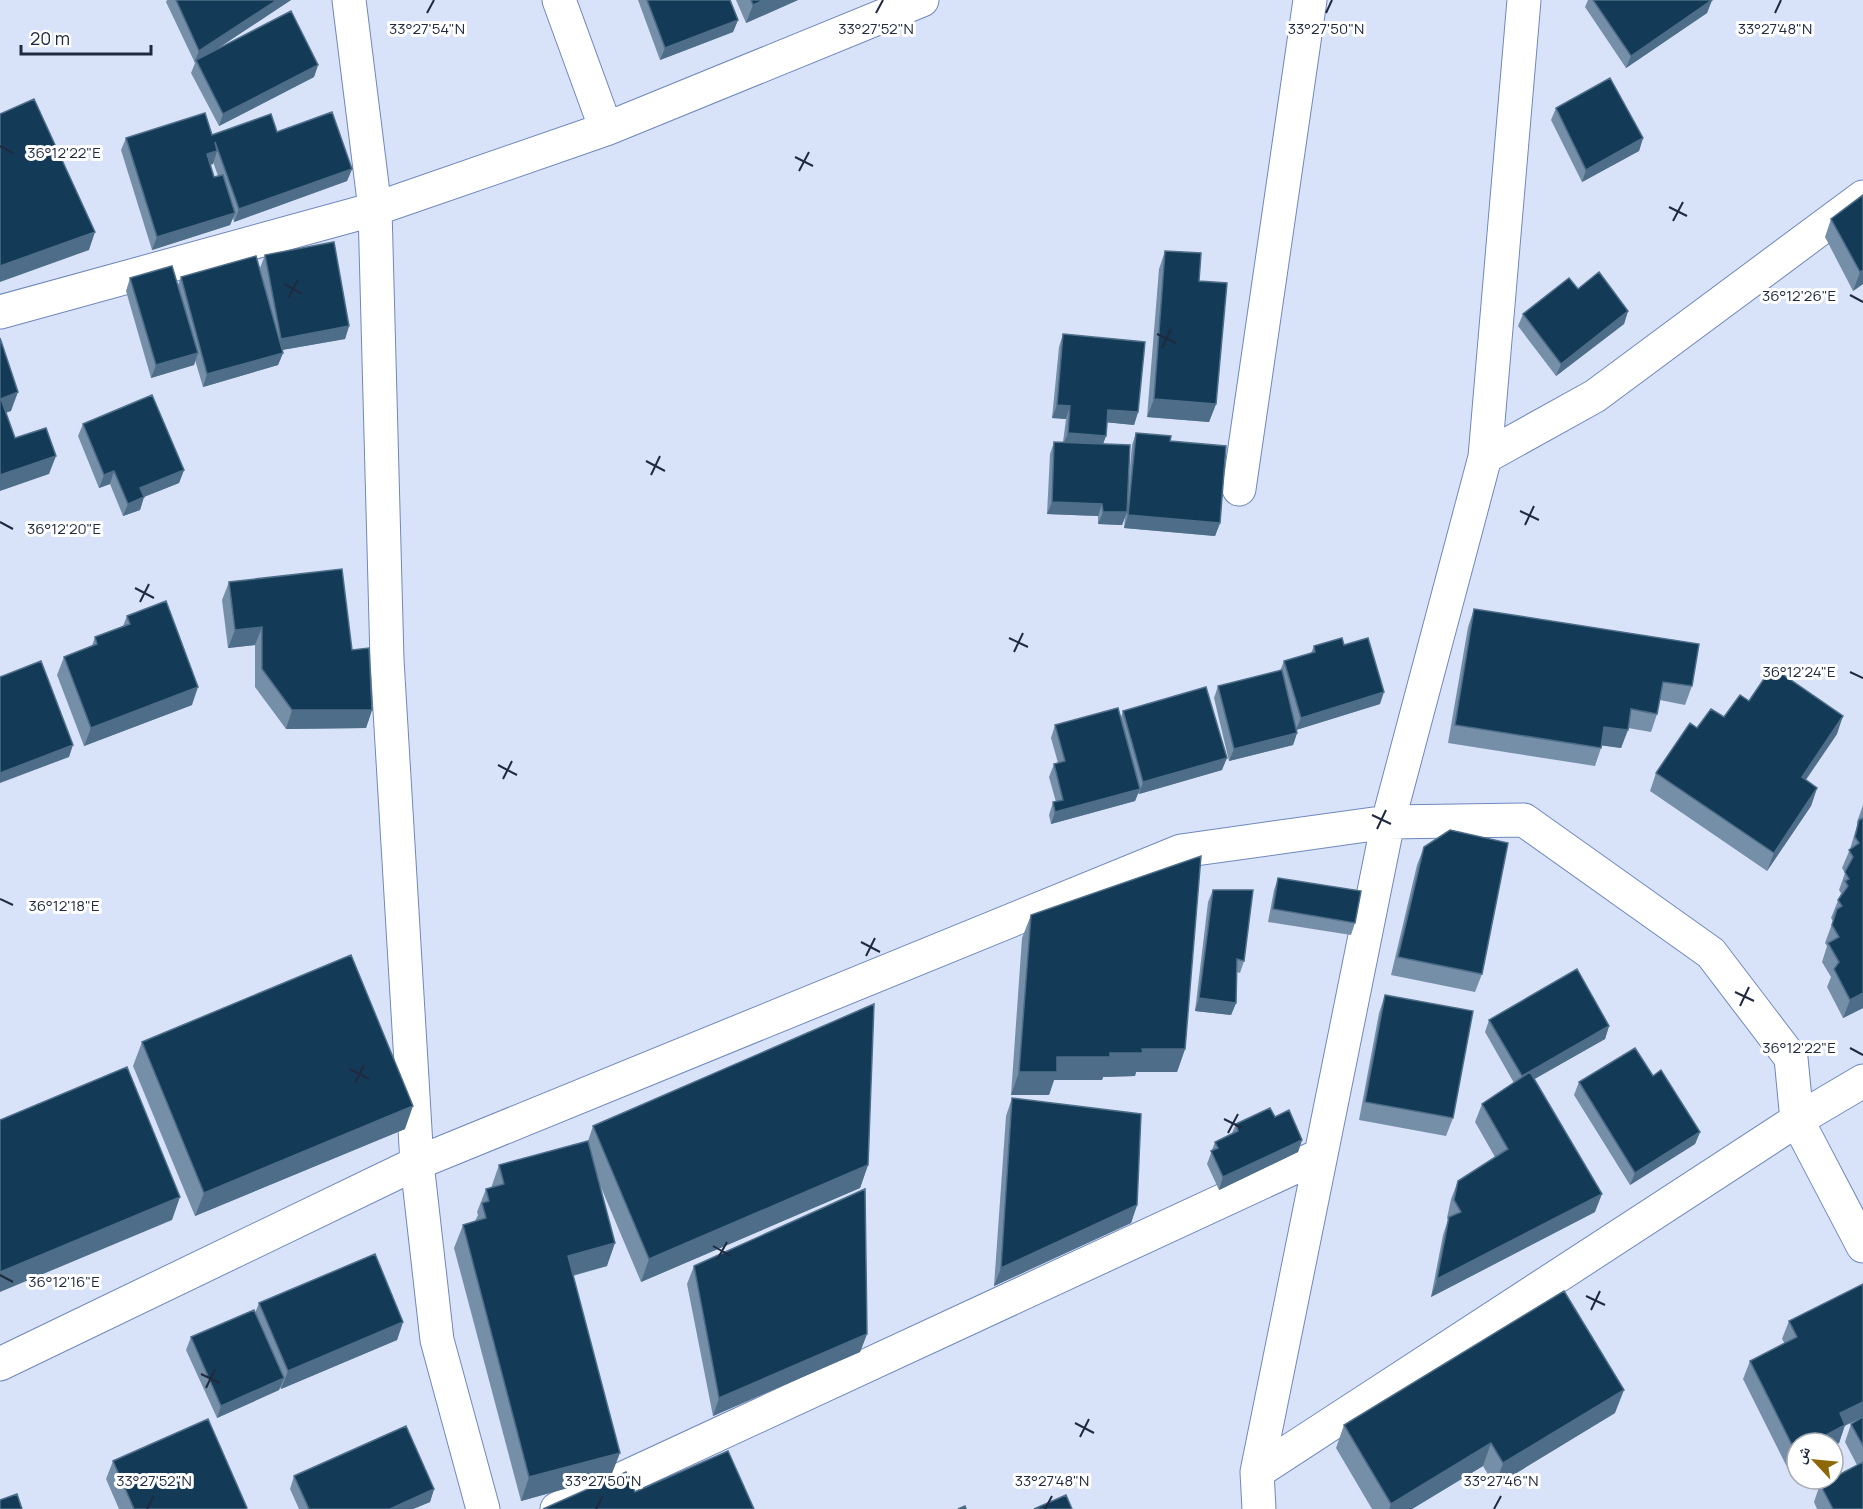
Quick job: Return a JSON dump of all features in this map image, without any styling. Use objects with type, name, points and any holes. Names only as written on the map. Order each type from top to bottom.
[{"type":"street","points":[[350,0],[375,209],[387,660],[417,1163],[437,1340],[483,1509]]},
{"type":"street","points":[[559,0],[606,129]]},
{"type":"street","points":[[0,312],[375,209],[606,129],[922,0]]},
{"type":"street","points":[[1239,489],[1310,0]]},
{"type":"street","points":[[1258,1509],[1257,1472],[1388,822],[1485,457],[1524,0]]},
{"type":"street","points":[[1485,457],[1595,396],[1863,197]]},
{"type":"street","points":[[0,1364],[417,1163],[1181,851],[1388,822],[1524,820],[1711,953],[1791,1058],[1797,1120],[1863,1246]]},
{"type":"street","points":[[1257,1472],[1797,1120],[1863,1081]]},
{"type":"street","points":[[558,1509],[1321,1155]]},
{"type":"building","points":[[176,0],[277,0],[199,51]]},
{"type":"building","points":[[647,0],[730,0],[738,20],[665,48]]},
{"type":"building","points":[[751,0],[764,0],[753,5]]},
{"type":"building","points":[[1593,0],[1712,0],[1631,56]]},
{"type":"building","points":[[291,11],[318,65],[223,114],[196,60]]},
{"type":"building","points":[[1610,78],[1643,138],[1586,170],[1556,108]]},
{"type":"building","points":[[34,99],[95,232],[0,266],[0,114]]},
{"type":"building","points":[[332,112],[352,169],[239,209],[215,142],[217,151],[207,154],[214,177],[223,175],[235,213],[157,237],[126,138],[205,113],[212,135],[271,114],[277,132]]},
{"type":"building","points":[[1863,195],[1863,270],[1860,272],[1831,219]]},
{"type":"building","points":[[334,242],[349,326],[281,339],[265,255]]},
{"type":"building","points":[[1165,251],[1201,253],[1199,281],[1227,283],[1216,404],[1154,399]]},
{"type":"building","points":[[256,256],[283,353],[207,374],[181,277]]},
{"type":"building","points":[[172,266],[198,353],[156,365],[130,278]]},
{"type":"building","points":[[1599,272],[1628,311],[1561,364],[1523,314],[1569,278],[1578,289]]},
{"type":"building","points":[[1063,334],[1145,342],[1138,412],[1108,410],[1106,436],[1068,433],[1070,406],[1057,405]]},
{"type":"building","points":[[0,338],[18,392],[1,399],[15,438],[46,428],[56,456],[0,475]]},
{"type":"building","points":[[152,395],[184,470],[140,488],[144,497],[128,504],[114,471],[104,475],[83,424]]},
{"type":"building","points":[[1136,433],[1171,436],[1170,441],[1226,446],[1220,523],[1128,515]]},
{"type":"building","points":[[1054,442],[1130,445],[1127,512],[1103,512],[1102,504],[1052,502]]},
{"type":"building","points":[[342,569],[352,650],[369,648],[372,710],[292,710],[262,669],[262,627],[235,630],[229,582]]},
{"type":"building","points":[[166,601],[198,687],[91,728],[64,657],[97,644],[95,637],[130,624],[127,616]]},
{"type":"building","points":[[1474,609],[1699,644],[1692,686],[1663,682],[1657,714],[1631,709],[1628,730],[1604,727],[1601,748],[1455,725]]},
{"type":"building","points":[[1342,638],[1344,645],[1368,638],[1384,692],[1301,718],[1284,661],[1315,652],[1314,646]]},
{"type":"building","points":[[41,661],[73,745],[0,773],[0,677]]},
{"type":"building","points":[[1772,667],[1843,716],[1802,777],[1817,788],[1774,853],[1656,773],[1690,723],[1697,728],[1711,709],[1724,717],[1740,695],[1749,701]]},
{"type":"building","points":[[1282,670],[1297,733],[1234,749],[1218,686]]},
{"type":"building","points":[[1206,687],[1227,758],[1143,782],[1123,711]]},
{"type":"building","points":[[1118,708],[1140,789],[1055,812],[1053,802],[1063,800],[1054,764],[1065,761],[1055,725]]},
{"type":"building","points":[[1863,818],[1863,993],[1850,1000],[1834,969],[1839,962],[1828,943],[1839,937],[1832,925],[1837,909],[1842,906],[1838,900],[1848,886],[1845,881],[1849,879],[1845,872],[1853,857],[1849,850],[1859,843],[1855,837],[1859,820]]},
{"type":"building","points":[[1450,830],[1508,843],[1482,974],[1398,957],[1424,847]]},
{"type":"building","points":[[1201,856],[1185,1049],[1142,1049],[1143,1053],[1110,1053],[1110,1057],[1057,1057],[1057,1072],[1019,1072],[1031,915]]},
{"type":"building","points":[[1278,878],[1361,891],[1355,923],[1273,909]]},
{"type":"building","points":[[1213,890],[1253,890],[1244,961],[1237,959],[1236,1003],[1199,998]]},
{"type":"building","points":[[351,955],[413,1106],[204,1193],[142,1042]]},
{"type":"building","points":[[1577,969],[1609,1026],[1522,1076],[1489,1020]]},
{"type":"building","points":[[1385,995],[1473,1011],[1453,1118],[1365,1102]]},
{"type":"building","points":[[874,1004],[868,1165],[649,1259],[593,1126]]},
{"type":"building","points":[[1635,1048],[1653,1076],[1661,1070],[1700,1132],[1635,1173],[1579,1082]]},
{"type":"building","points":[[127,1067],[180,1197],[0,1272],[0,1120]]},
{"type":"building","points":[[1530,1072],[1602,1194],[1437,1279],[1449,1217],[1461,1212],[1454,1200],[1458,1181],[1508,1149],[1482,1104]]},
{"type":"building","points":[[1012,1098],[1141,1114],[1137,1205],[1001,1268]]},
{"type":"building","points":[[1270,1108],[1275,1117],[1289,1110],[1302,1140],[1223,1177],[1211,1151],[1218,1148],[1215,1142],[1238,1131],[1236,1124]]},
{"type":"building","points":[[588,1141],[615,1243],[568,1256],[620,1453],[529,1477],[463,1225],[486,1218],[482,1203],[489,1201],[486,1189],[504,1184],[499,1165]]},
{"type":"building","points":[[865,1189],[867,1334],[719,1398],[694,1266]]},
{"type":"building","points":[[375,1254],[403,1322],[288,1371],[259,1303]]},
{"type":"building","points":[[1863,1284],[1863,1402],[1840,1413],[1845,1425],[1834,1431],[1785,1431],[1750,1361],[1797,1337],[1789,1321]]},
{"type":"building","points":[[1564,1291],[1624,1390],[1503,1463],[1491,1443],[1391,1504],[1344,1425]]},
{"type":"building","points":[[254,1310],[284,1378],[221,1406],[191,1337]]},
{"type":"building","points":[[1863,1417],[1863,1446],[1851,1424]]},
{"type":"building","points":[[208,1419],[247,1508],[134,1509],[113,1461]]},
{"type":"building","points":[[406,1426],[434,1489],[390,1509],[309,1509],[294,1476]]},
{"type":"building","points":[[728,1451],[754,1509],[543,1509],[626,1472],[635,1492]]},
{"type":"building","points":[[1863,1462],[1863,1509],[1833,1509],[1824,1491],[1845,1491],[1845,1472]]},
{"type":"building","points":[[17,1494],[22,1509],[0,1509],[0,1500]]},
{"type":"building","points":[[1066,1495],[1072,1509],[1034,1509]]}]
